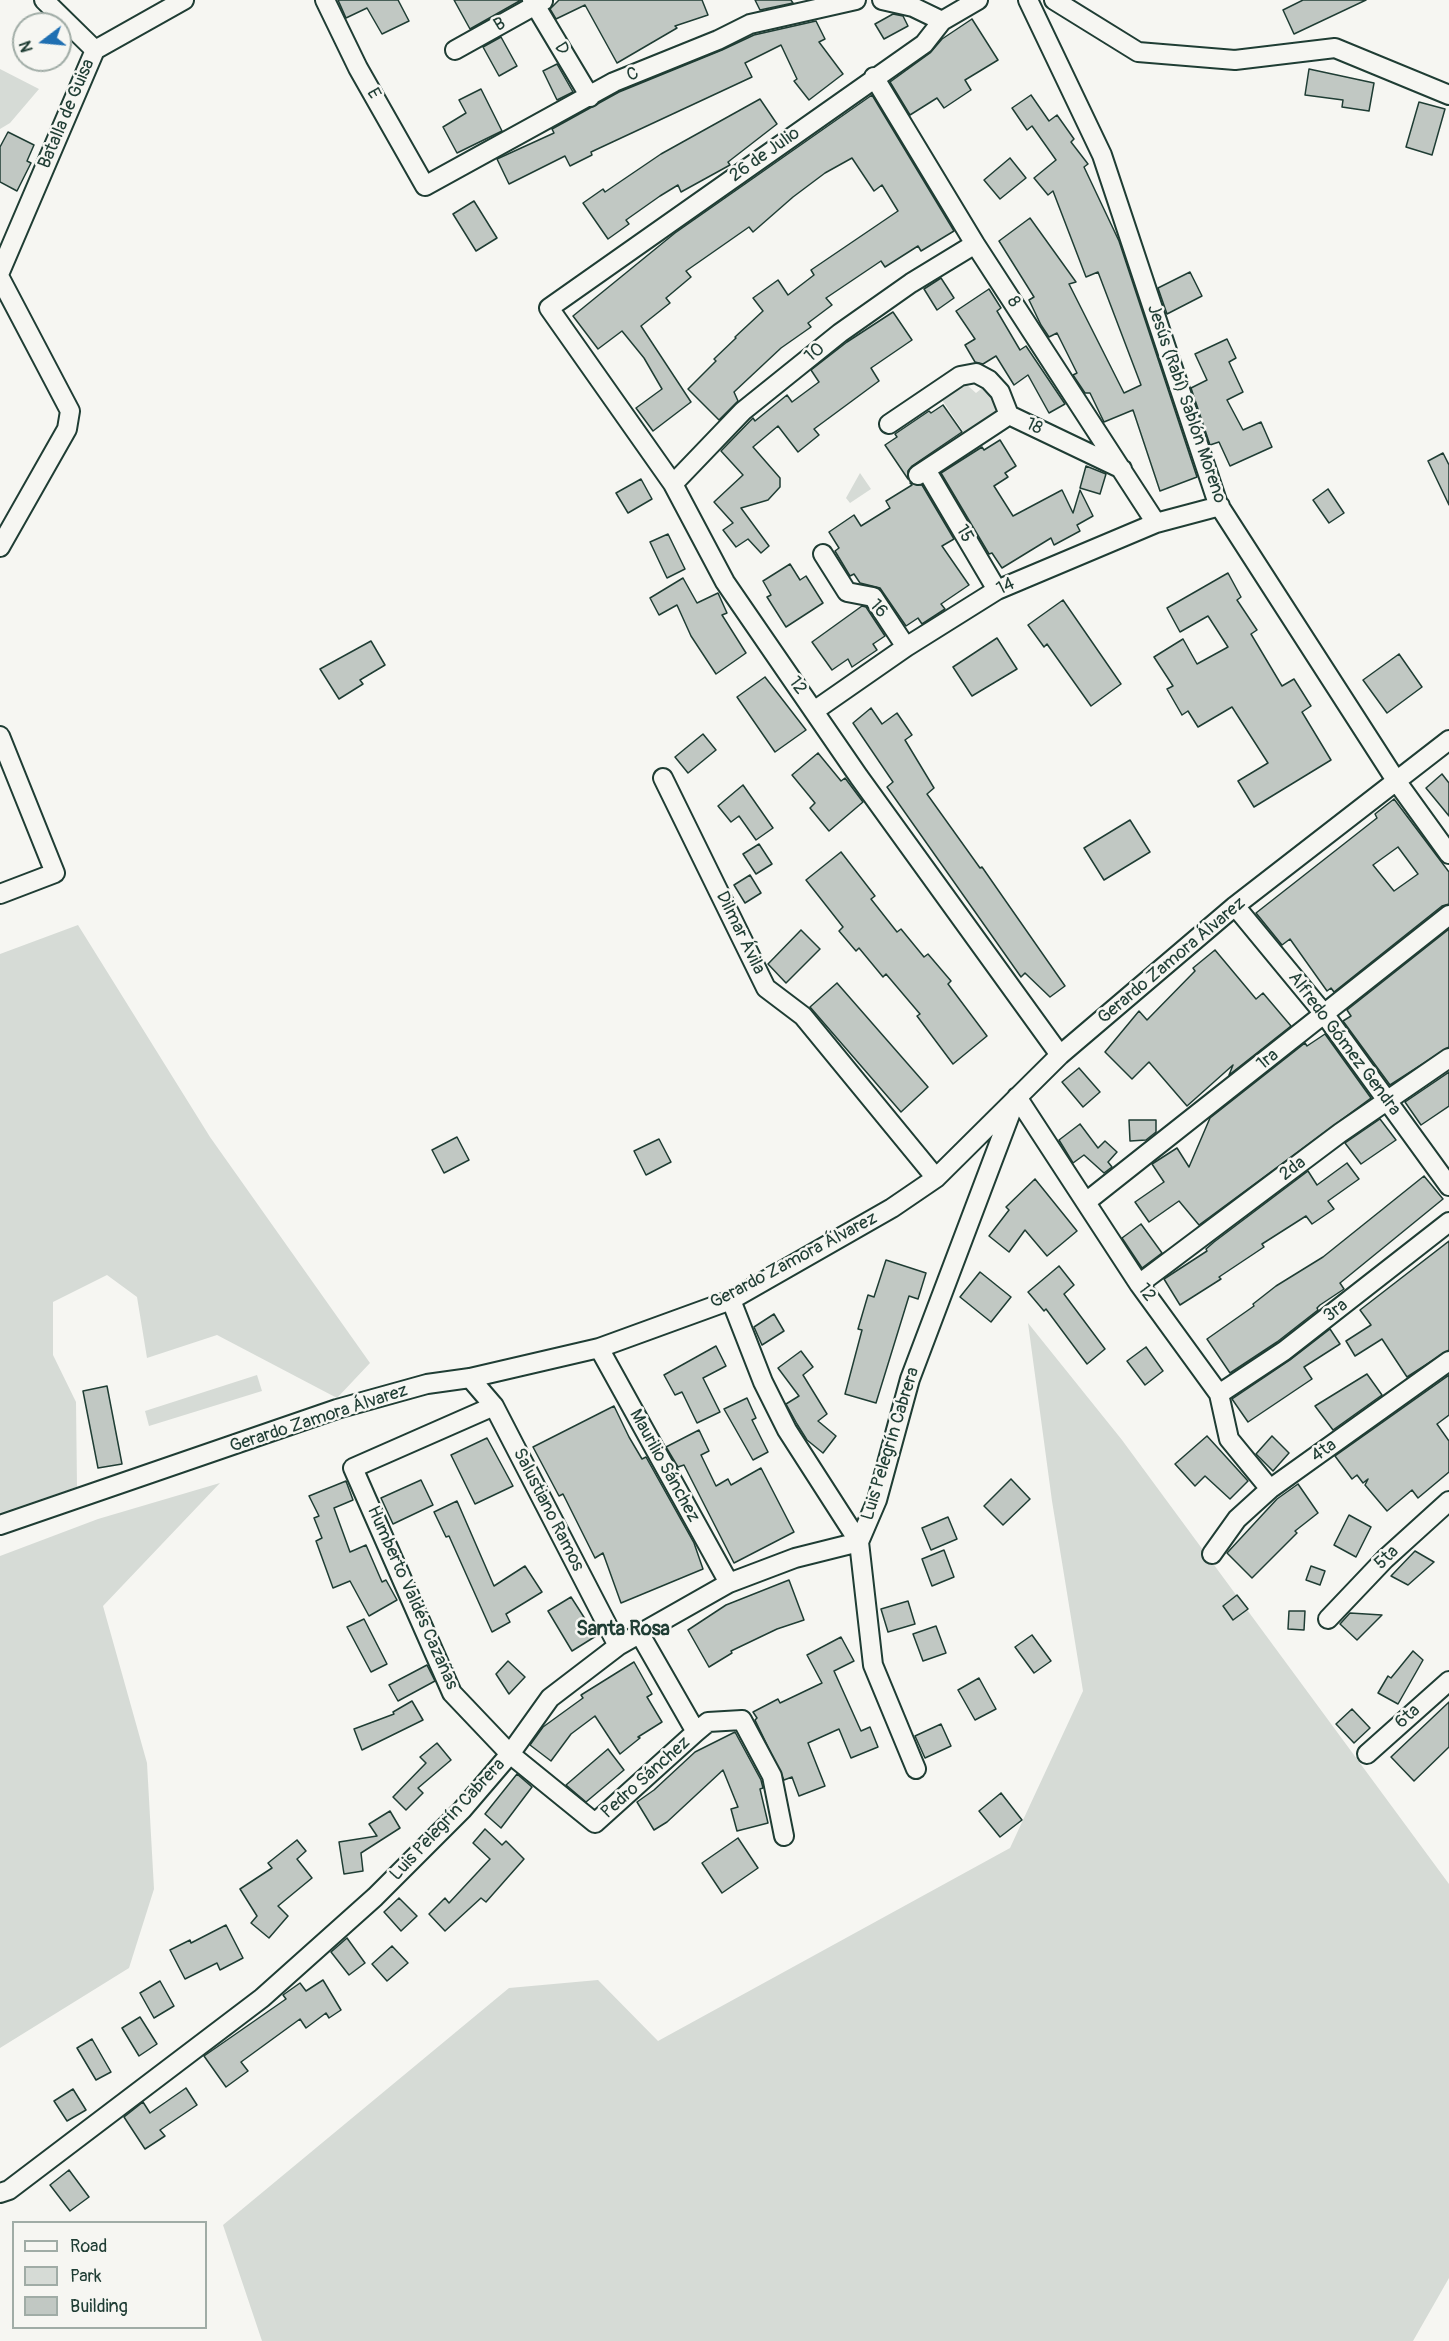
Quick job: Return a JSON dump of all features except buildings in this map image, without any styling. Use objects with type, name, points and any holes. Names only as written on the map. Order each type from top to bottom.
[{"type":"street","points":[[44,0],[95,50]]},
{"type":"street","name":"Batalla de Guisa","points":[[0,272],[95,50],[184,0]]},
{"type":"street","name":"E","points":[[325,0],[358,68],[425,186]]},
{"type":"street","name":"C","points":[[425,186],[614,82],[718,40],[750,24],[855,0]]},
{"type":"street","points":[[882,0],[913,7],[942,21]]},
{"type":"street","name":"26 de Julio","points":[[549,308],[924,44],[942,21],[978,0]]},
{"type":"street","name":"Jesús (Rabí) Sablón Moreno","points":[[1028,0],[1102,155],[1220,506],[1397,782],[1449,854]]},
{"type":"street","points":[[1054,0],[1138,52],[1235,60],[1335,48],[1449,95]]},
{"type":"street","name":"D","points":[[537,2],[590,97]]},
{"type":"street","name":"B","points":[[455,50],[537,2]]},
{"type":"street","name":"8","points":[[874,77],[975,244],[1124,470],[1156,523]]},
{"type":"street","name":"10","points":[[673,484],[743,411],[840,333],[911,283],[975,244]]},
{"type":"street","points":[[0,278],[70,411],[67,429],[0,547]]},
{"type":"street","name":"12","points":[[549,308],[673,484],[724,582],[859,777],[1060,1055]]},
{"type":"street","points":[[890,424],[960,376],[976,373],[989,380],[1000,392],[1009,415]]},
{"type":"street","name":"18","points":[[925,476],[1009,415],[1124,470]]},
{"type":"street","name":"15","points":[[925,476],[997,590]]},
{"type":"street","name":"14","points":[[814,711],[906,647],[997,590],[1156,523],[1220,506]]},
{"type":"street","name":"16","points":[[823,554],[847,592],[873,597],[906,647]]},
{"type":"street","points":[[0,736],[55,873],[0,894]]},
{"type":"street","name":"Gerardo Zamora Álvarez","points":[[0,1525],[337,1409],[427,1384],[470,1378],[599,1348],[730,1300],[892,1208],[936,1178],[1060,1055],[1236,906],[1449,740]]},
{"type":"street","name":"Dilmar Ávila","points":[[663,778],[766,988],[803,1016],[936,1178]]},
{"type":"street","name":"Alfredo Gómez Gendra","points":[[1236,906],[1325,1015],[1449,1186]]},
{"type":"street","name":"1ra","points":[[1086,1202],[1449,915]]},
{"type":"street","name":"2da","points":[[1139,1284],[1340,1133],[1449,1058]]},
{"type":"street","name":"12","points":[[1017,1097],[1139,1284],[1219,1394],[1229,1439],[1270,1489]]},
{"type":"street","name":"Luis Pelegrín Cabrera","points":[[0,2193],[9,2190],[262,1998],[375,1897],[462,1810],[510,1754],[550,1698],[618,1646],[641,1636],[729,1584],[795,1558],[859,1542],[877,1500],[910,1379],[1017,1097]]},
{"type":"street","name":"3ra","points":[[1219,1394],[1284,1351],[1449,1222]]},
{"type":"street","points":[[730,1300],[763,1382],[787,1430],[859,1542],[873,1665],[916,1769]]},
{"type":"street","name":"Maurilio Sánchez","points":[[599,1348],[729,1584]]},
{"type":"street","name":"4ta","points":[[1212,1554],[1237,1519],[1270,1489],[1449,1361]]},
{"type":"street","name":"Salustiano Ramos","points":[[470,1378],[494,1406],[618,1646]]},
{"type":"street","name":"Humberto Valdés Cazañas","points":[[494,1406],[353,1468],[452,1693],[510,1754],[596,1823]]},
{"type":"street","name":"5ta","points":[[1328,1619],[1385,1559],[1449,1501]]},
{"type":"street","points":[[641,1636],[696,1732],[708,1722],[742,1720],[772,1776],[784,1836]]},
{"type":"street","name":"6ta","points":[[1368,1754],[1449,1681]]},
{"type":"street","name":"Pedro Sánchez","points":[[596,1823],[696,1732]]},
{"type":"green space","points":[[0,69],[39,89],[10,123],[0,129]]},
{"type":"green space","points":[[966,384],[976,393],[986,385],[1002,411],[965,434],[942,400]]},
{"type":"green space","points":[[860,473],[871,489],[850,503],[846,498]]},
{"type":"green space","points":[[78,925],[210,1137],[370,1363],[337,1398],[217,1335],[147,1358],[137,1297],[107,1275],[53,1302],[53,1355],[76,1402],[77,1487],[0,1513],[0,954]]},
{"type":"green space","points":[[1028,1323],[1122,1440],[1449,1884],[1449,2278],[1413,2341],[262,2341],[223,2225],[509,1988],[598,1980],[658,2041],[1010,1848],[1083,1691],[1052,1501]]},
{"type":"green space","points":[[257,1375],[262,1391],[149,1426],[145,1411]]},
{"type":"green space","points":[[220,1483],[103,1606],[147,1763],[154,1889],[129,1968],[0,2048],[0,1556],[98,1519]]},
{"type":"district","name":"Santa Rosa","points":[[623,1630]]}]
